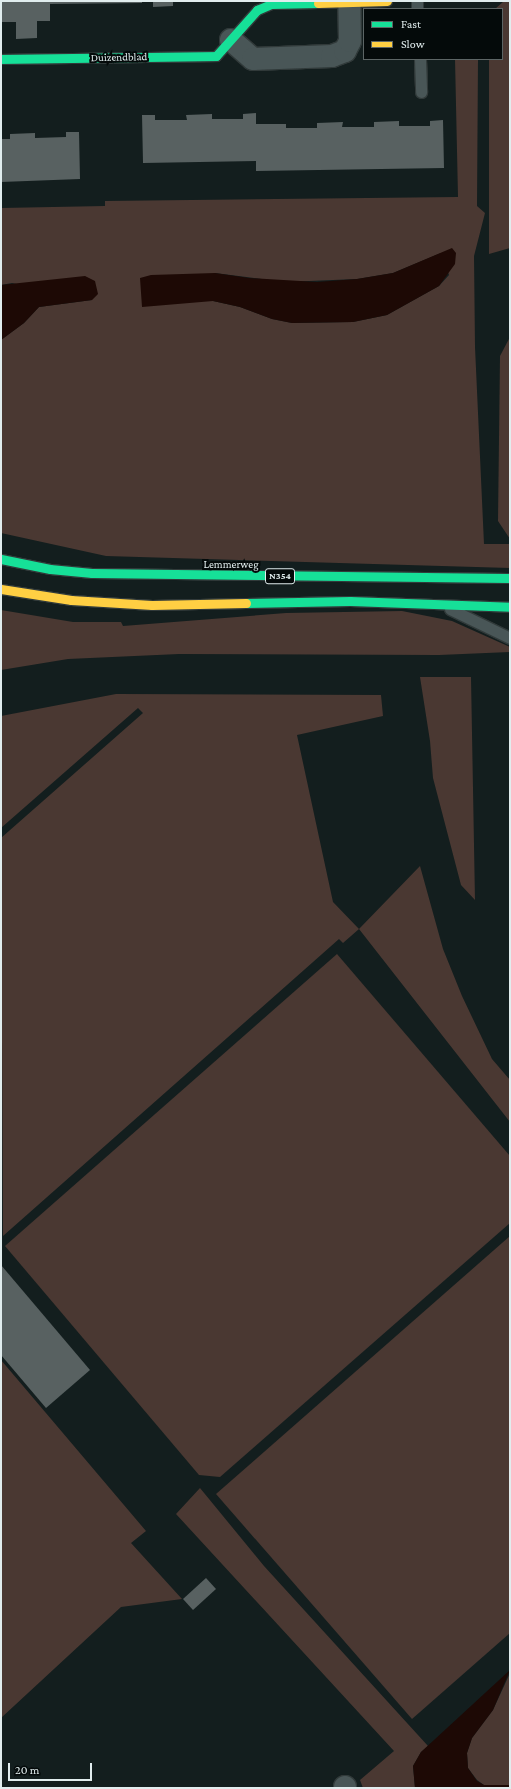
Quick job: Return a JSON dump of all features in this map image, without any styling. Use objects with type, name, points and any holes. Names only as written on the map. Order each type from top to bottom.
[{"type":"main road","name":"Duizendblad","points":[[1,59],[216,56],[258,10],[271,4],[387,1]]},
{"type":"main road","name":"Lemmerweg","points":[[1,559],[50,569],[100,573],[510,578]]},
{"type":"main road","points":[[1,589],[71,600],[152,605],[350,601],[510,607]]},
{"type":"street","points":[[231,40],[253,59],[332,56],[345,51],[350,41],[349,2]]},
{"type":"lane","points":[[420,60],[421,92]]},
{"type":"lane","points":[[444,605],[456,614],[510,638]]},
{"type":"shaded area","points":[[504,1],[510,1],[510,248],[489,254],[489,60],[503,60],[503,8],[496,8]]},
{"type":"shaded area","points":[[455,60],[478,60],[477,206],[485,213],[474,256],[475,347],[484,544],[510,544],[510,568],[106,556],[1,533],[1,340],[24,323],[39,307],[92,300],[12,283],[1,285],[1,208],[105,206],[105,201],[458,197]],"holes":[[[441,253],[449,275],[439,286],[387,315],[353,322],[292,323],[272,319],[240,307],[213,301],[215,273],[285,282],[357,279],[393,273]]]},
{"type":"shaded area","points":[[452,248],[456,253],[455,264],[439,286],[387,315],[353,322],[292,323],[272,319],[240,307],[213,301],[142,307],[140,278],[151,275],[215,273],[249,278],[317,282],[357,279],[393,273]]},
{"type":"shaded area","points":[[85,276],[95,281],[98,294],[92,300],[39,307],[24,323],[1,340],[1,285]]},
{"type":"shaded area","points":[[510,337],[510,539],[498,521],[500,356]]},
{"type":"shaded area","points":[[1,610],[73,622],[121,622],[123,626],[286,613],[402,611],[452,621],[510,647],[510,652],[439,655],[179,654],[68,659],[1,670]]},
{"type":"shaded area","points":[[420,677],[471,677],[475,900],[461,885],[433,778],[430,741]]},
{"type":"shaded area","points":[[116,694],[381,695],[383,716],[297,735],[333,902],[359,929],[343,943],[339,939],[3,1236],[1,838],[143,713],[138,708],[1,828],[1,716]]},
{"type":"shaded area","points":[[420,866],[443,949],[462,996],[492,1059],[510,1080],[510,1122],[359,929]]},
{"type":"shaded area","points":[[337,954],[510,1156],[510,1223],[220,1477],[199,1475],[5,1246]]},
{"type":"shaded area","points":[[510,1236],[510,1633],[412,1719],[216,1494]]},
{"type":"shaded area","points":[[1,1360],[146,1531],[131,1543],[182,1599],[121,1607],[1,1718]]},
{"type":"shaded area","points":[[200,1488],[264,1566],[428,1746],[421,1752],[413,1766],[415,1788],[363,1788],[360,1780],[394,1751],[176,1514]]},
{"type":"shaded area","points":[[510,1670],[493,1710],[472,1738],[467,1753],[468,1768],[477,1781],[484,1785],[510,1785],[510,1788],[415,1788],[413,1766],[421,1752]]},
{"type":"shaded area","points":[[510,1673],[510,1785],[484,1785],[477,1780],[468,1768],[467,1753],[472,1738],[493,1710]]},
{"type":"building","points":[[1,1],[142,1],[142,3],[50,4],[50,21],[37,21],[37,38],[16,39],[16,22],[1,22]]},
{"type":"building","points":[[153,1],[173,1],[173,6],[153,7]]},
{"type":"building","points":[[256,113],[256,124],[286,124],[286,128],[317,128],[317,123],[343,122],[342,127],[374,127],[374,122],[399,121],[399,126],[430,126],[430,121],[443,120],[444,168],[256,171],[256,161],[143,163],[142,115],[155,115],[155,120],[187,120],[186,115],[212,114],[212,119],[243,119],[243,114]]},
{"type":"building","points":[[66,132],[79,132],[80,179],[1,182],[1,139],[10,139],[10,134],[35,133],[35,138],[66,137]]},
{"type":"building","points":[[1,1265],[90,1370],[46,1408],[1,1355]]},
{"type":"building","points":[[206,1578],[216,1589],[193,1610],[183,1599]]},
{"type":"traffic: fast","points":[[1,59],[216,56],[257,10],[271,4],[318,3]]},
{"type":"traffic: fast","points":[[1,559],[50,569],[92,573],[510,578]]},
{"type":"traffic: fast","points":[[246,603],[350,601],[510,607]]},
{"type":"traffic: slow","points":[[318,3],[387,1]]},
{"type":"traffic: slow","points":[[1,589],[71,600],[152,605],[246,603]]}]
